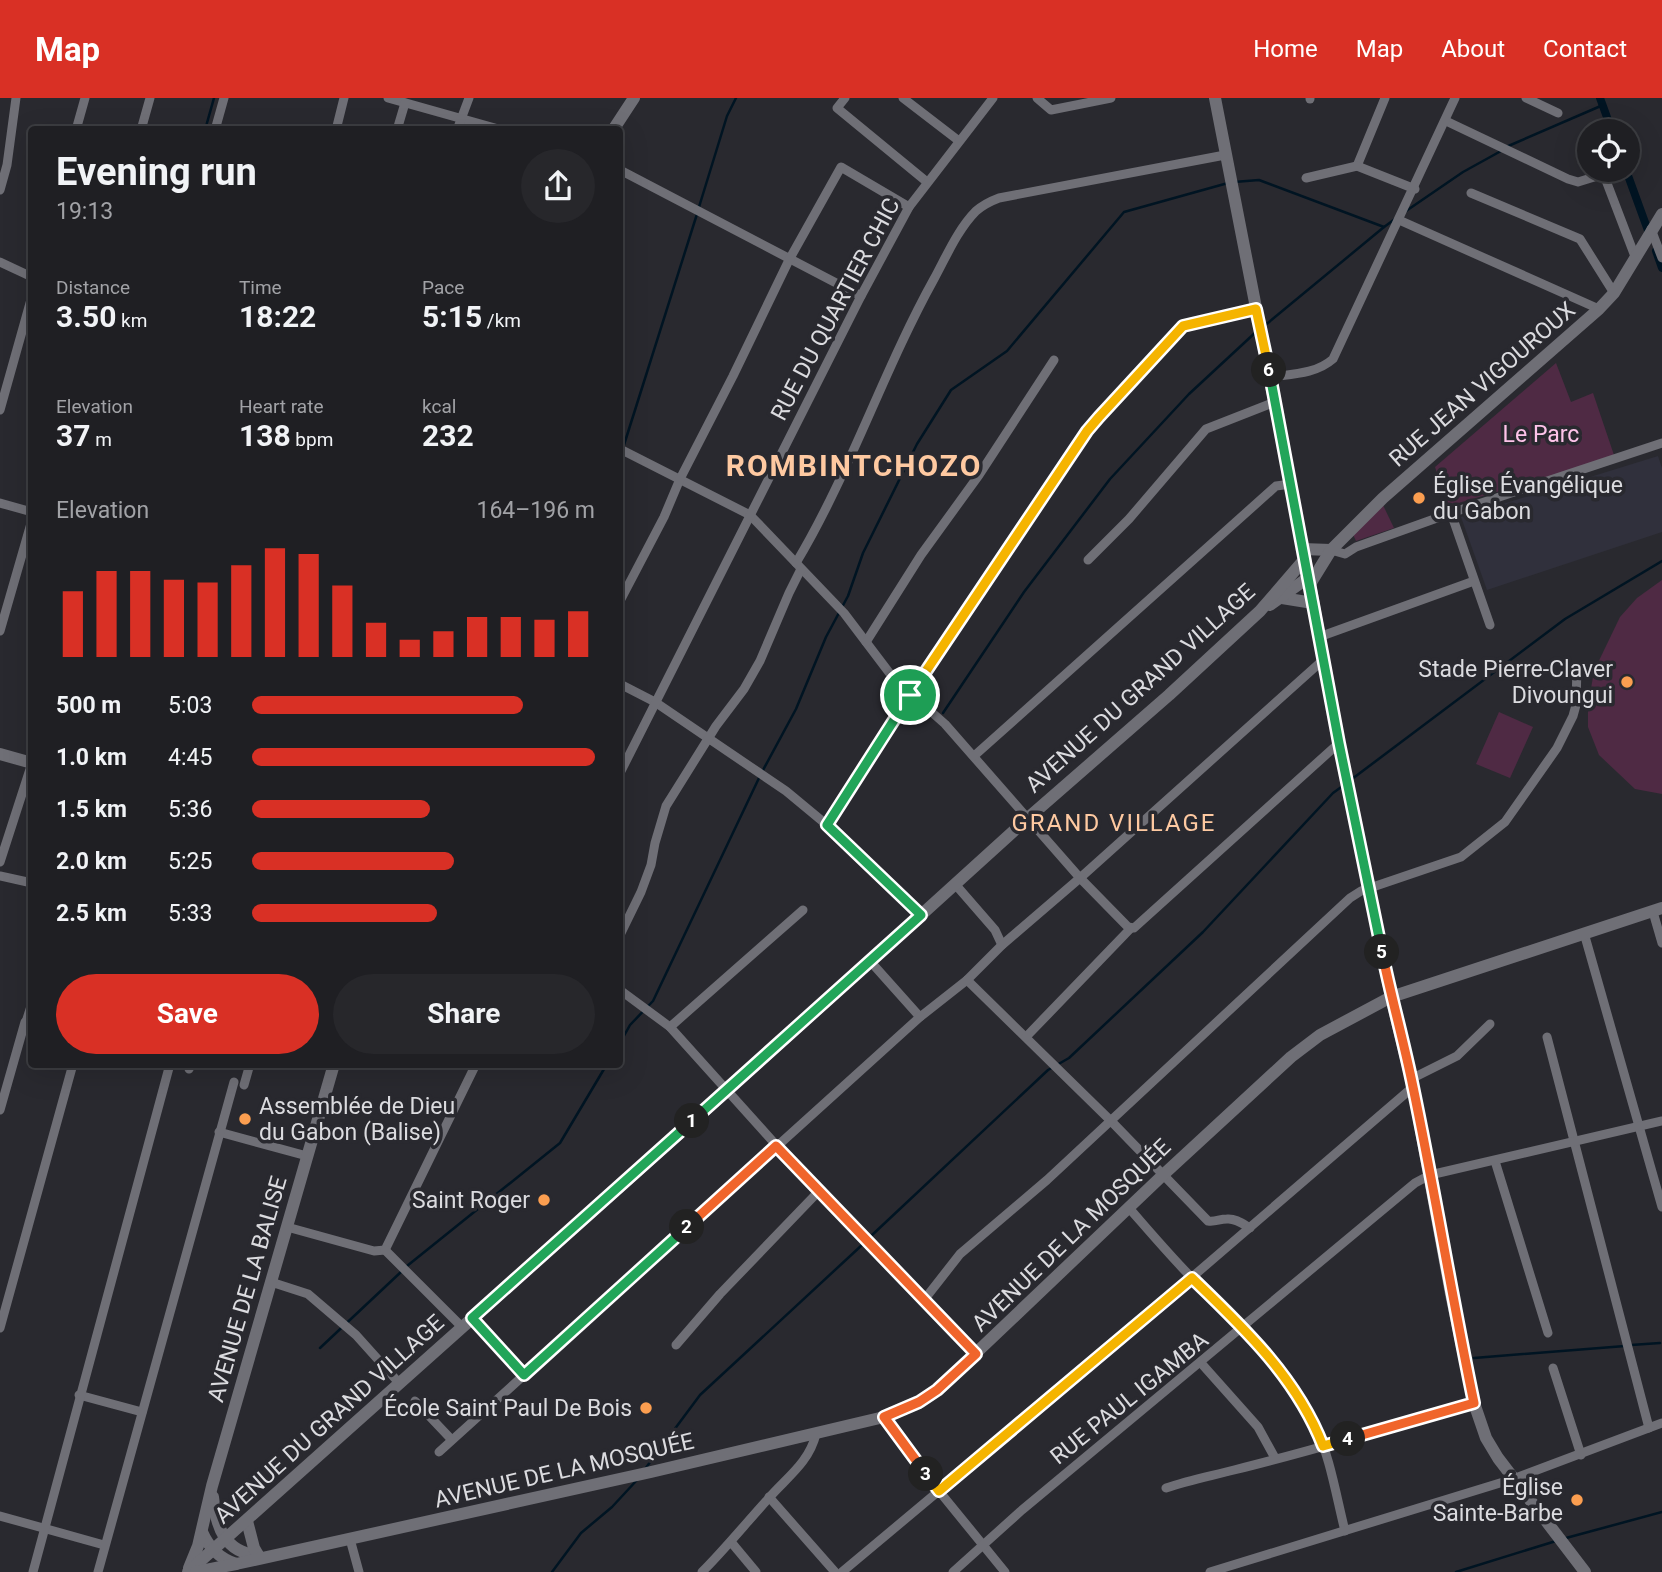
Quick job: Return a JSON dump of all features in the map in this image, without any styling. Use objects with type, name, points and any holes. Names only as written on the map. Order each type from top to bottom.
[{"type":"street","points":[[0,190],[7,165],[16,98]]},
{"type":"street","points":[[77,126],[85,98]]},
{"type":"street","points":[[142,126],[150,98]]},
{"type":"street","points":[[216,126],[224,98]]},
{"type":"street","points":[[337,126],[344,98]]},
{"type":"street","points":[[388,98],[488,126]]},
{"type":"street","points":[[458,126],[469,98]]},
{"type":"street","points":[[616,126],[634,98]]},
{"type":"street","points":[[845,98],[837,108],[927,182]]},
{"type":"street","points":[[902,98],[959,141]]},
{"type":"street","points":[[1037,98],[1051,110],[1111,98]]},
{"type":"street","points":[[1215,98],[1339,743],[1391,998],[1412,1083],[1474,1403],[1486,1438],[1513,1479],[1584,1572]]},
{"type":"street","points":[[1357,166],[1385,98]]},
{"type":"street","points":[[1270,377],[1313,371],[1324,367],[1333,359],[1455,98]]},
{"type":"street","points":[[1526,98],[1558,113]]},
{"type":"street","name":"RUE DU QUARTIER CHIC","points":[[623,767],[861,296],[909,207],[991,99]]},
{"type":"street","points":[[399,126],[410,102]]},
{"type":"street","points":[[1446,121],[1577,181]]},
{"type":"street","points":[[623,930],[651,865],[654,843],[666,806],[760,661],[799,566],[917,312],[959,235],[975,212],[999,198],[1225,155]]},
{"type":"street","points":[[1306,178],[1357,166],[1415,188]]},
{"type":"street","points":[[623,595],[789,260],[841,167],[909,207]]},
{"type":"street","points":[[623,172],[861,296]]},
{"type":"street","points":[[1607,182],[1636,259]]},
{"type":"street","points":[[1471,193],[1580,239],[1614,293]]},
{"type":"street","name":"RUE JEAN VIGOUROUX","points":[[1309,581],[1331,550],[1383,498],[1600,309],[1614,293],[1662,214]]},
{"type":"street","points":[[1400,219],[1600,309]]},
{"type":"street","points":[[1651,229],[1662,258]]},
{"type":"street","points":[[0,262],[28,274]]},
{"type":"street","points":[[0,410],[28,310]]},
{"type":"street","points":[[827,825],[910,695],[1087,431],[1183,326],[1257,315]]},
{"type":"street","points":[[866,642],[921,555],[979,475],[1054,360]]},
{"type":"street","points":[[1087,560],[1129,519],[1206,429],[1275,402]]},
{"type":"street","points":[[1303,555],[1331,550],[1345,554],[1356,547],[1451,513],[1662,443]]},
{"type":"street","points":[[623,450],[750,515],[844,613],[894,679],[945,724],[1080,878],[1124,925],[1131,928]]},
{"type":"street","points":[[974,757],[1276,486],[1291,484]]},
{"type":"street","points":[[0,503],[28,511]]},
{"type":"street","points":[[1451,513],[1490,625]]},
{"type":"street","points":[[0,631],[28,534]]},
{"type":"street","name":"AVENUE DU GRAND VILLAGE","points":[[187,1572],[225,1541],[1028,818],[1169,695],[1260,611],[1303,555]]},
{"type":"street","points":[[1260,611],[1309,581]]},
{"type":"street","points":[[1319,636],[1474,581]]},
{"type":"street","points":[[1282,598],[1313,603]]},
{"type":"street","points":[[439,1452],[776,1146],[920,1017],[967,980],[1002,945],[1323,660]]},
{"type":"street","points":[[924,1300],[960,1254],[1047,1180],[1350,898],[1461,857],[1505,822],[1557,748],[1573,716],[1577,705],[1577,666]]},
{"type":"street","points":[[623,686],[655,702],[759,773],[827,825],[921,915]]},
{"type":"street","points":[[1026,1037],[1131,928],[1339,743]]},
{"type":"street","points":[[0,754],[28,762]]},
{"type":"street","points":[[0,862],[28,775]]},
{"type":"street","points":[[0,876],[28,882]]},
{"type":"street","points":[[955,884],[995,930],[1002,945]]},
{"type":"street","points":[[670,1027],[803,910]]},
{"type":"street","points":[[1658,910],[1662,943]]},
{"type":"street","name":"AVENUE DE LA MOSQUÉE","points":[[196,1572],[637,1476],[816,1434],[884,1417],[919,1402],[937,1390],[1163,1175],[1300,1049],[1320,1035],[1391,998],[1658,910]]},
{"type":"street","points":[[1584,933],[1662,1207]]},
{"type":"street","points":[[870,961],[920,1017]]},
{"type":"street","points":[[967,980],[1054,1064],[1208,1221],[1234,1219],[1250,1228]]},
{"type":"street","points":[[623,992],[670,1027],[776,1146],[976,1354]]},
{"type":"street","points":[[0,1110],[28,1016]]},
{"type":"street","points":[[842,1572],[1192,1278],[1412,1083],[1457,1056],[1490,1024]]},
{"type":"street","points":[[1547,1037],[1649,1428]]},
{"type":"street","points":[[0,1328],[72,1068]]},
{"type":"street","points":[[33,1572],[169,1068]]},
{"type":"street","points":[[99,1572],[104,1545],[219,1132],[248,1068]]},
{"type":"street","name":"AVENUE DE LA BALISE","points":[[187,1572],[202,1532],[212,1486],[333,1068]]},
{"type":"street","points":[[384,1250],[474,1068]]},
{"type":"street","points":[[1430,1175],[1662,1121]]},
{"type":"street","points":[[219,1132],[307,1156]]},
{"type":"street","points":[[1495,1161],[1548,1333]]},
{"type":"street","name":"RUE PAUL IGAMBA","points":[[953,1572],[1022,1510],[1415,1183],[1430,1175]]},
{"type":"street","points":[[676,1345],[720,1294],[819,1191]]},
{"type":"street","points":[[1129,1208],[1192,1278],[1244,1328],[1301,1400],[1323,1446],[1345,1531]]},
{"type":"street","points":[[287,1227],[374,1251],[384,1250],[524,1375]]},
{"type":"street","points":[[271,1282],[308,1294],[356,1335],[400,1384]]},
{"type":"street","points":[[1201,1363],[1258,1427],[1275,1458]]},
{"type":"street","points":[[1553,1368],[1581,1455]]},
{"type":"street","points":[[79,1395],[142,1412]]},
{"type":"street","points":[[415,1401],[451,1439]]},
{"type":"street","points":[[1166,1488],[1474,1403]]},
{"type":"street","points":[[884,1417],[939,1491],[1005,1572]]},
{"type":"street","points":[[1210,1572],[1513,1479],[1662,1423]]},
{"type":"street","points":[[702,1572],[769,1497],[793,1475],[813,1447],[816,1434]]},
{"type":"street","points":[[212,1486],[214,1510],[225,1541],[244,1553],[264,1556]]},
{"type":"street","points":[[769,1497],[835,1572]]},
{"type":"street","points":[[214,1510],[230,1522],[244,1523],[250,1537],[264,1556]]},
{"type":"street","points":[[0,1516],[104,1545]]},
{"type":"street","points":[[202,1532],[220,1556],[236,1564]]},
{"type":"street","points":[[350,1539],[359,1572]]},
{"type":"street","points":[[731,1542],[756,1572]]},
{"type":"shaded area","points":[[1658,456],[1662,468],[1662,532],[1487,590],[1461,517]]},
{"type":"green space","name":"Le Parc","points":[[1556,363],[1571,402],[1593,393],[1615,458],[1448,506],[1435,467]]},
{"type":"green space","points":[[1382,503],[1394,528],[1356,541],[1351,530]]},
{"type":"green space","name":"Stade Pierre-Claver Divoungui","points":[[1662,580],[1662,794],[1635,789],[1599,755],[1588,727],[1588,706],[1594,671],[1620,617],[1637,598]]},
{"type":"green space","points":[[1499,712],[1533,727],[1510,778],[1476,764]]},
{"type":"waterway","points":[[206,126],[214,98]]},
{"type":"waterway","points":[[699,207],[727,116],[736,98]]},
{"type":"waterway","points":[[1600,98],[1608,119]]},
{"type":"waterway","points":[[1506,147],[1603,105]]},
{"type":"waterway","points":[[1406,211],[1463,172],[1501,151]]},
{"type":"waterway","points":[[1234,182],[1259,180],[1384,227],[1395,219]]},
{"type":"waterway","points":[[1630,182],[1650,236]]},
{"type":"waterway","points":[[762,772],[796,709],[826,637],[848,596],[863,553],[917,444],[951,390],[1007,351],[1124,212],[1228,183]]},
{"type":"waterway","points":[[623,448],[697,214]]},
{"type":"waterway","points":[[1263,327],[1384,227]]},
{"type":"waterway","points":[[1656,251],[1662,268]]},
{"type":"waterway","points":[[943,713],[1024,592],[1110,479],[1189,394],[1257,331]]},
{"type":"waterway","points":[[1352,779],[1565,619],[1662,561]]},
{"type":"waterway","points":[[623,1038],[630,1025],[653,1001],[759,778]]},
{"type":"waterway","points":[[871,1236],[1048,1070],[1069,1058],[1203,932],[1333,793],[1344,785]]},
{"type":"waterway","points":[[407,1266],[560,1143],[605,1068]]},
{"type":"waterway","points":[[645,1469],[700,1395],[862,1245]]},
{"type":"waterway","points":[[320,1348],[402,1271]]},
{"type":"waterway","points":[[1631,1345],[1660,1343]]},
{"type":"waterway","points":[[1474,1358],[1625,1346]]},
{"type":"waterway","points":[[552,1572],[581,1533],[612,1507],[637,1480]]},
{"type":"waterway","points":[[1566,1538],[1662,1512]]},
{"type":"waterway","points":[[1456,1572],[1556,1541]]},
{"type":"place","name":"Église Évangélique du Gabon","points":[[1419,498]]},
{"type":"place","name":"Stade Pierre-Claver Divoungui","points":[[1627,682]]},
{"type":"place","name":"Assemblée de Dieu du Gabon (Balise)","points":[[245,1119]]},
{"type":"place","name":"Saint Roger","points":[[544,1200]]},
{"type":"place","name":"École Saint Paul De Bois","points":[[646,1408]]},
{"type":"place","name":"Église Sainte-Barbe","points":[[1577,1500]]},
{"type":"district","name":"ROMBINTCHOZO","points":[[854,466]]},
{"type":"district","name":"GRAND VILLAGE","points":[[1114,823]]},
{"type":"route","points":[[1256,309],[1339,743],[1391,998],[1413,1087],[1474,1403],[1323,1446],[1301,1400],[1272,1361],[1244,1328],[1192,1278],[939,1491],[884,1417],[919,1402],[937,1390],[976,1354],[776,1146],[524,1375],[472,1318],[921,915],[827,825],[910,695],[1099,417],[1183,326],[1256,309]]}]
